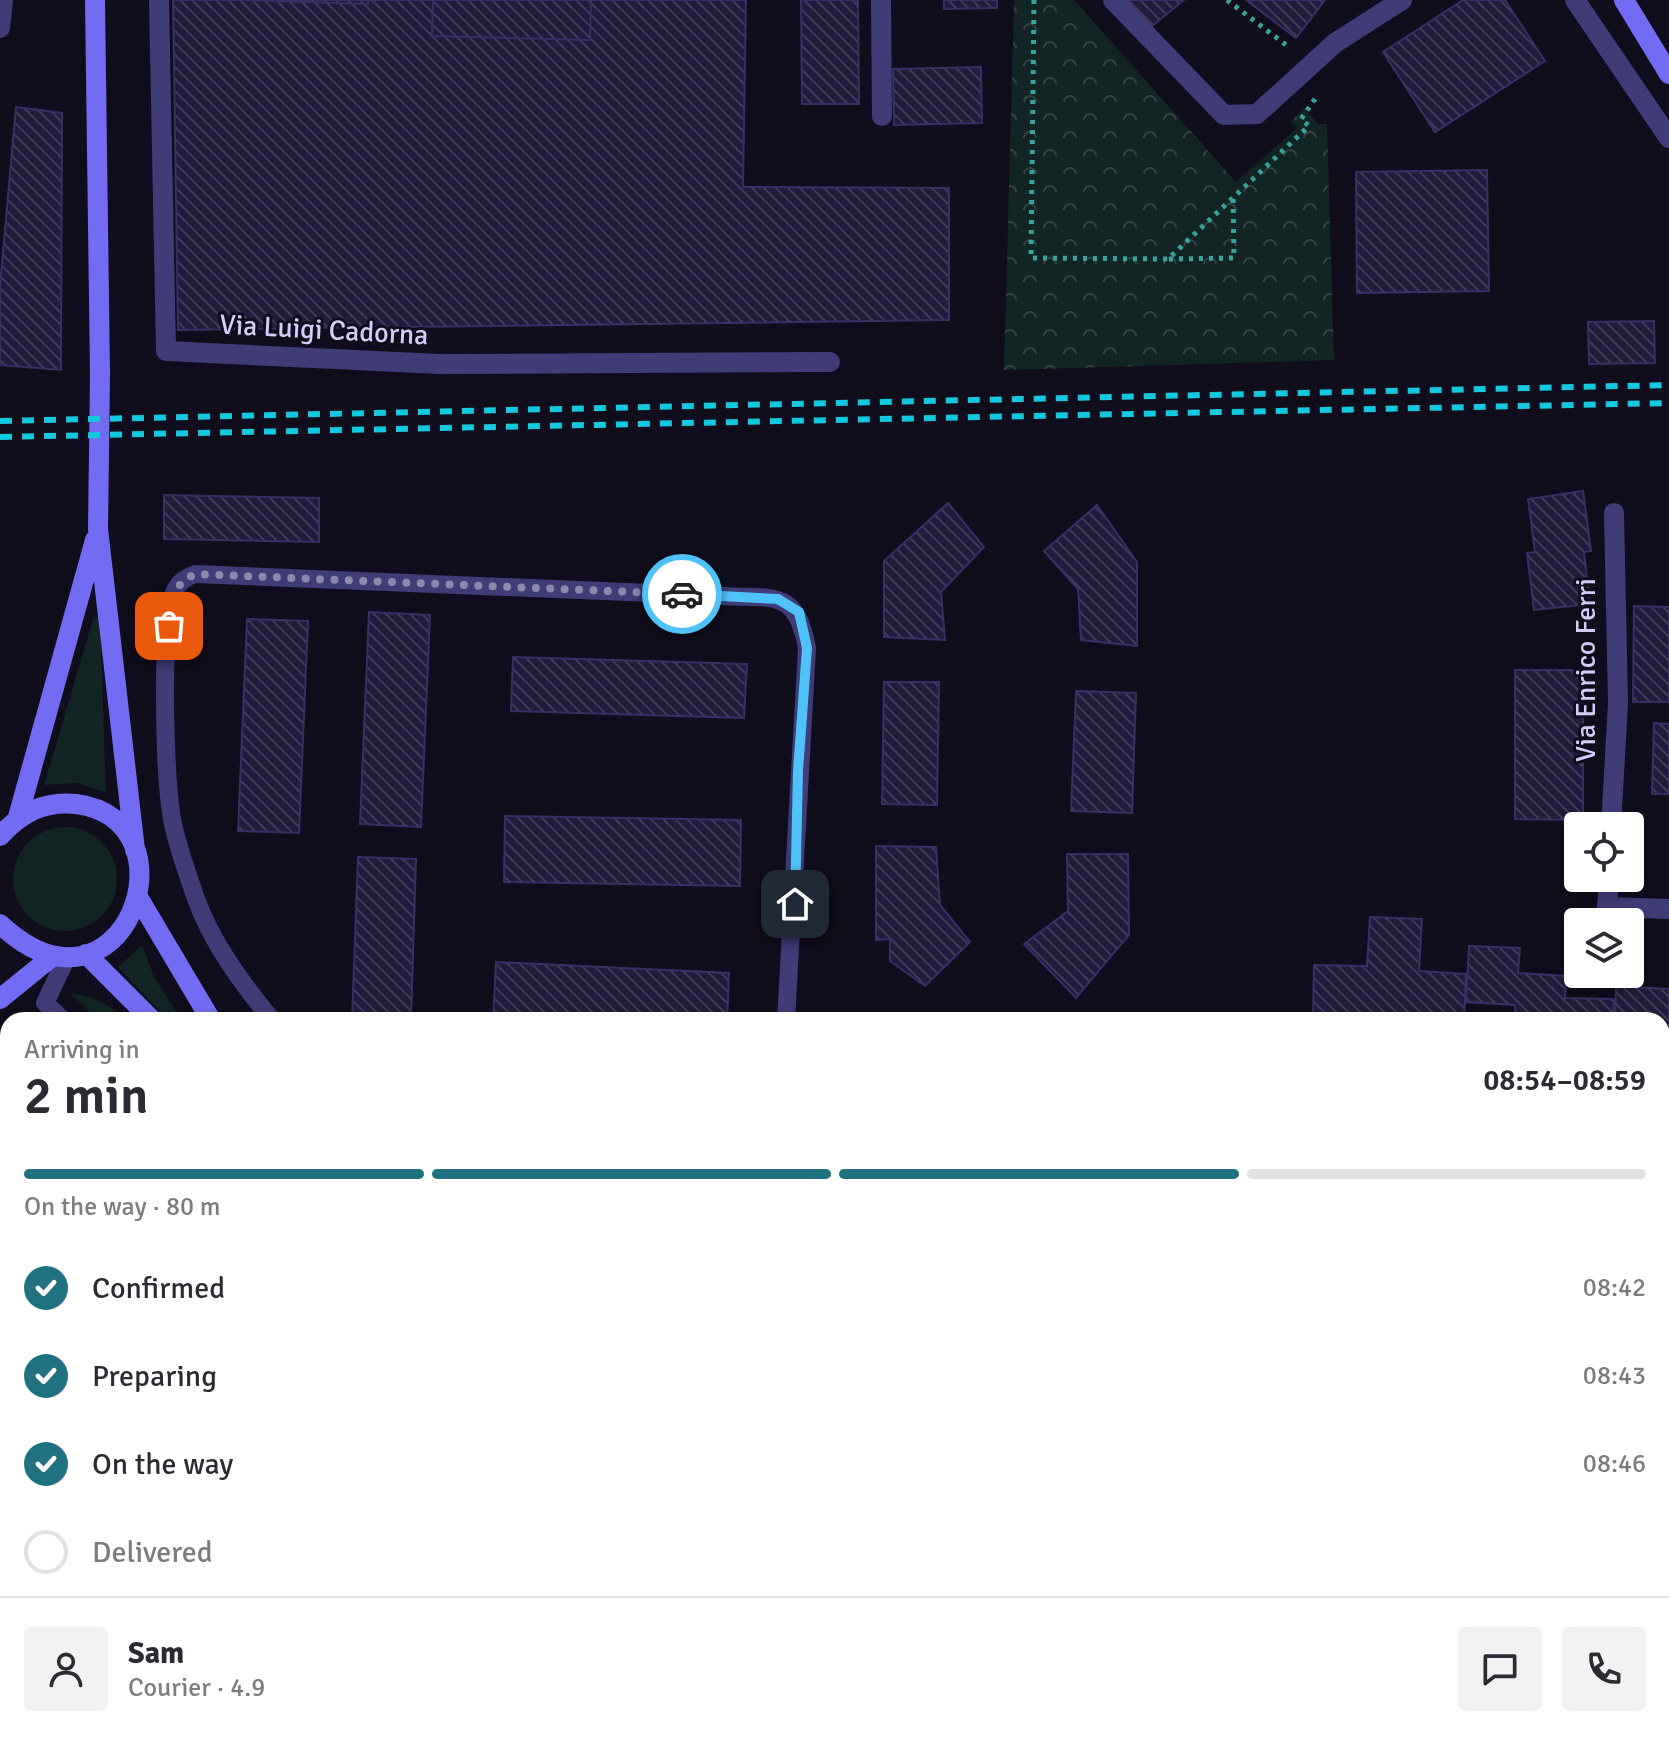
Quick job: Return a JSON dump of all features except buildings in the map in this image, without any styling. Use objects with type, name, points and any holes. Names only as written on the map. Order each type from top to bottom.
[{"type":"main road","points":[[0,999],[69,955],[120,932],[131,916],[141,881],[98,529],[100,375],[95,0]]},
{"type":"main road","points":[[1624,0],[1669,73]]},
{"type":"main road","points":[[18,817],[98,529]]},
{"type":"main road","points":[[0,836],[18,817],[39,807],[61,803],[84,805],[105,815],[123,830],[135,850]]},
{"type":"main road","points":[[138,897],[206,1012]]},
{"type":"main road","points":[[0,924],[23,945],[69,955],[142,1012]]},
{"type":"street","points":[[0,28],[3,0]]},
{"type":"street","name":"Via Luigi Cadorna","points":[[159,0],[166,351],[440,364],[830,362]]},
{"type":"street","points":[[881,0],[882,116]]},
{"type":"street","points":[[1113,0],[1224,115],[1241,117],[1257,114],[1271,104],[1335,43],[1402,0]]},
{"type":"street","points":[[1575,0],[1669,138]]},
{"type":"street","name":"Via Enrico Ferri","points":[[1612,812],[1618,703],[1614,513]]},
{"type":"street","points":[[1608,892],[1607,907],[1669,909]]},
{"type":"lane","points":[[265,1012],[245,988],[218,945],[196,898],[171,814],[166,748],[170,603],[182,580],[195,574],[778,599],[791,606],[799,612],[807,648],[786,1012]]},
{"type":"lane","points":[[55,1012],[45,1003],[69,955]]},
{"type":"path","points":[[1034,0],[1031,258],[1234,258],[1233,197]]},
{"type":"path","points":[[1227,0],[1291,48]]},
{"type":"path","points":[[1168,259],[1309,126],[1301,119],[1313,105],[1321,86]]},
{"type":"green space","points":[[1014,0],[1074,0],[1236,182],[1297,128],[1291,121],[1304,108],[1318,124],[1327,124],[1334,360],[1004,370]]},
{"type":"green space","points":[[94,616],[100,618],[106,793],[77,783],[44,785]]},
{"type":"green space","points":[[65,827],[85,831],[108,850],[117,879],[113,899],[94,922],[65,931],[45,927],[22,908],[13,879],[17,859],[36,836]]},
{"type":"green space","points":[[142,945],[154,977],[177,1012],[160,1012],[118,967]]},
{"type":"green space","points":[[70,993],[86,996],[118,1012],[90,1012]]},
{"type":"railway","points":[[0,421],[1669,385]]},
{"type":"railway","points":[[0,437],[1669,403]]},
{"type":"way so far","points":[[169,626],[170,603],[175,589],[182,580],[195,574],[682,594]]},
{"type":"route","points":[[682,594],[778,599],[799,612],[807,648],[798,771],[795,904]]}]
